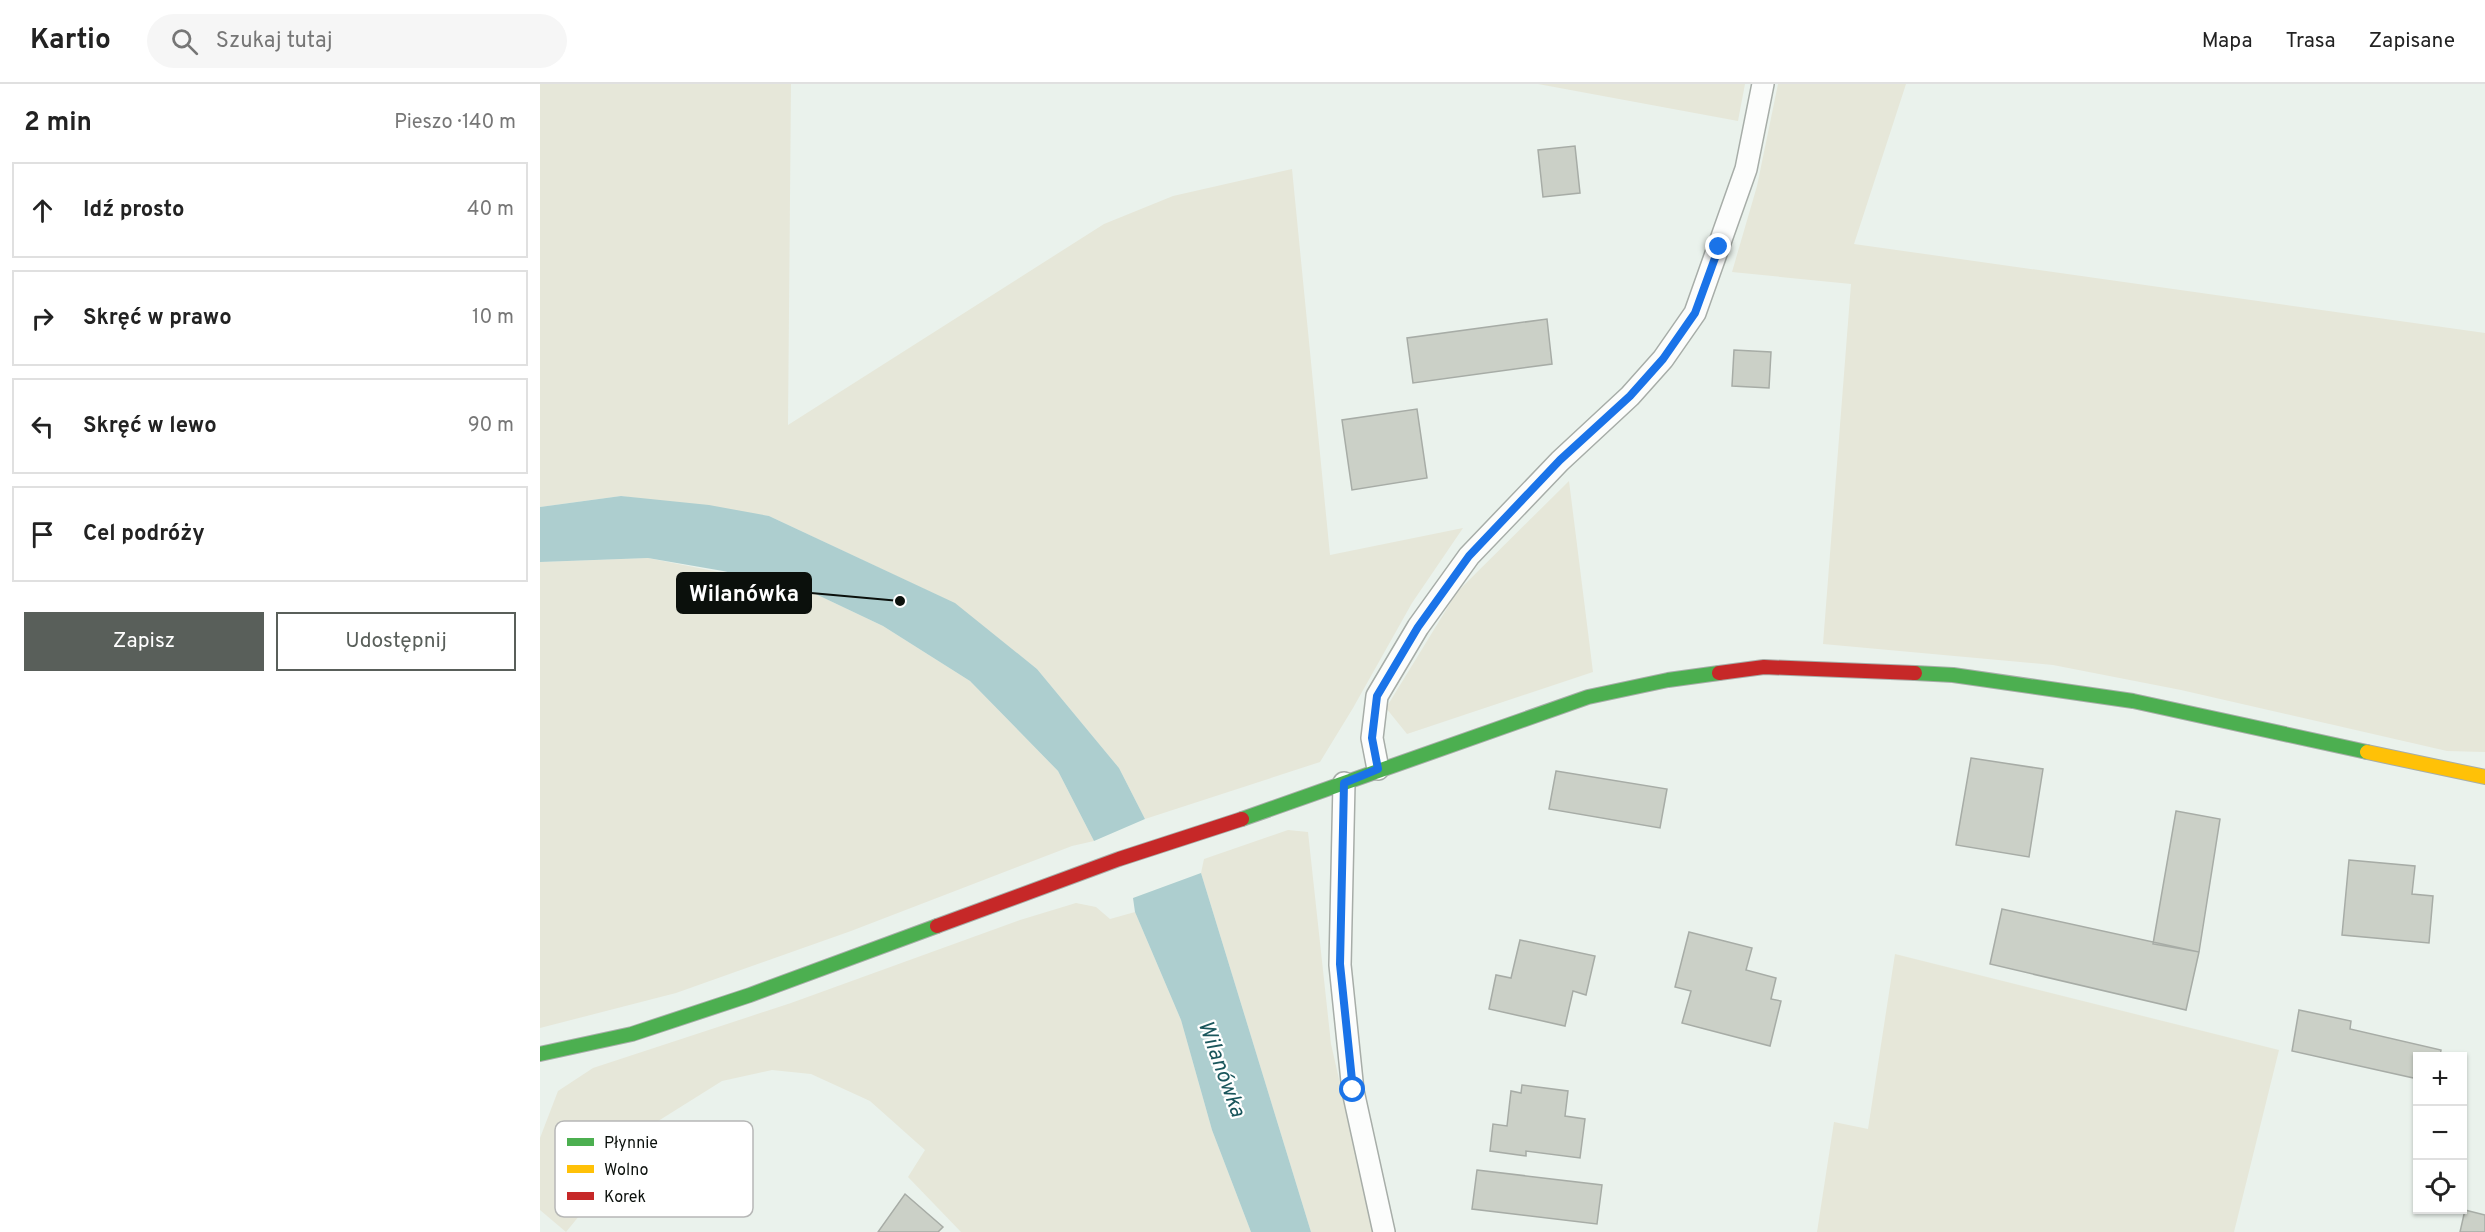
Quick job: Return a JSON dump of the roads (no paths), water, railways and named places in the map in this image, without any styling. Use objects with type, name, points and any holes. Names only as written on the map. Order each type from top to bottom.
[{"type":"street","points":[[540,1054],[632,1034],[739,999],[1119,859],[1232,823],[1378,769],[1588,697],[1668,680],[1764,667],[1953,675],[2133,701],[2485,777]]},
{"type":"lane","points":[[1378,769],[1372,738],[1377,696],[1418,627],[1469,556],[1560,460],[1630,396],[1663,359],[1695,313],[1746,169],[1763,84]]},
{"type":"lane","points":[[1344,783],[1340,964],[1353,1090],[1384,1232]]},
{"type":"water","points":[[621,496],[709,505],[769,516],[955,603],[1037,669],[1119,768],[1145,819],[1094,841],[1058,771],[970,681],[883,626],[805,589],[648,558],[540,562],[540,507]]},
{"type":"water","points":[[1201,873],[1311,1232],[1251,1232],[1212,1130],[1181,1020],[1135,912],[1133,898]]},
{"type":"place","name":"Wilanówka","points":[[900,601]]}]
